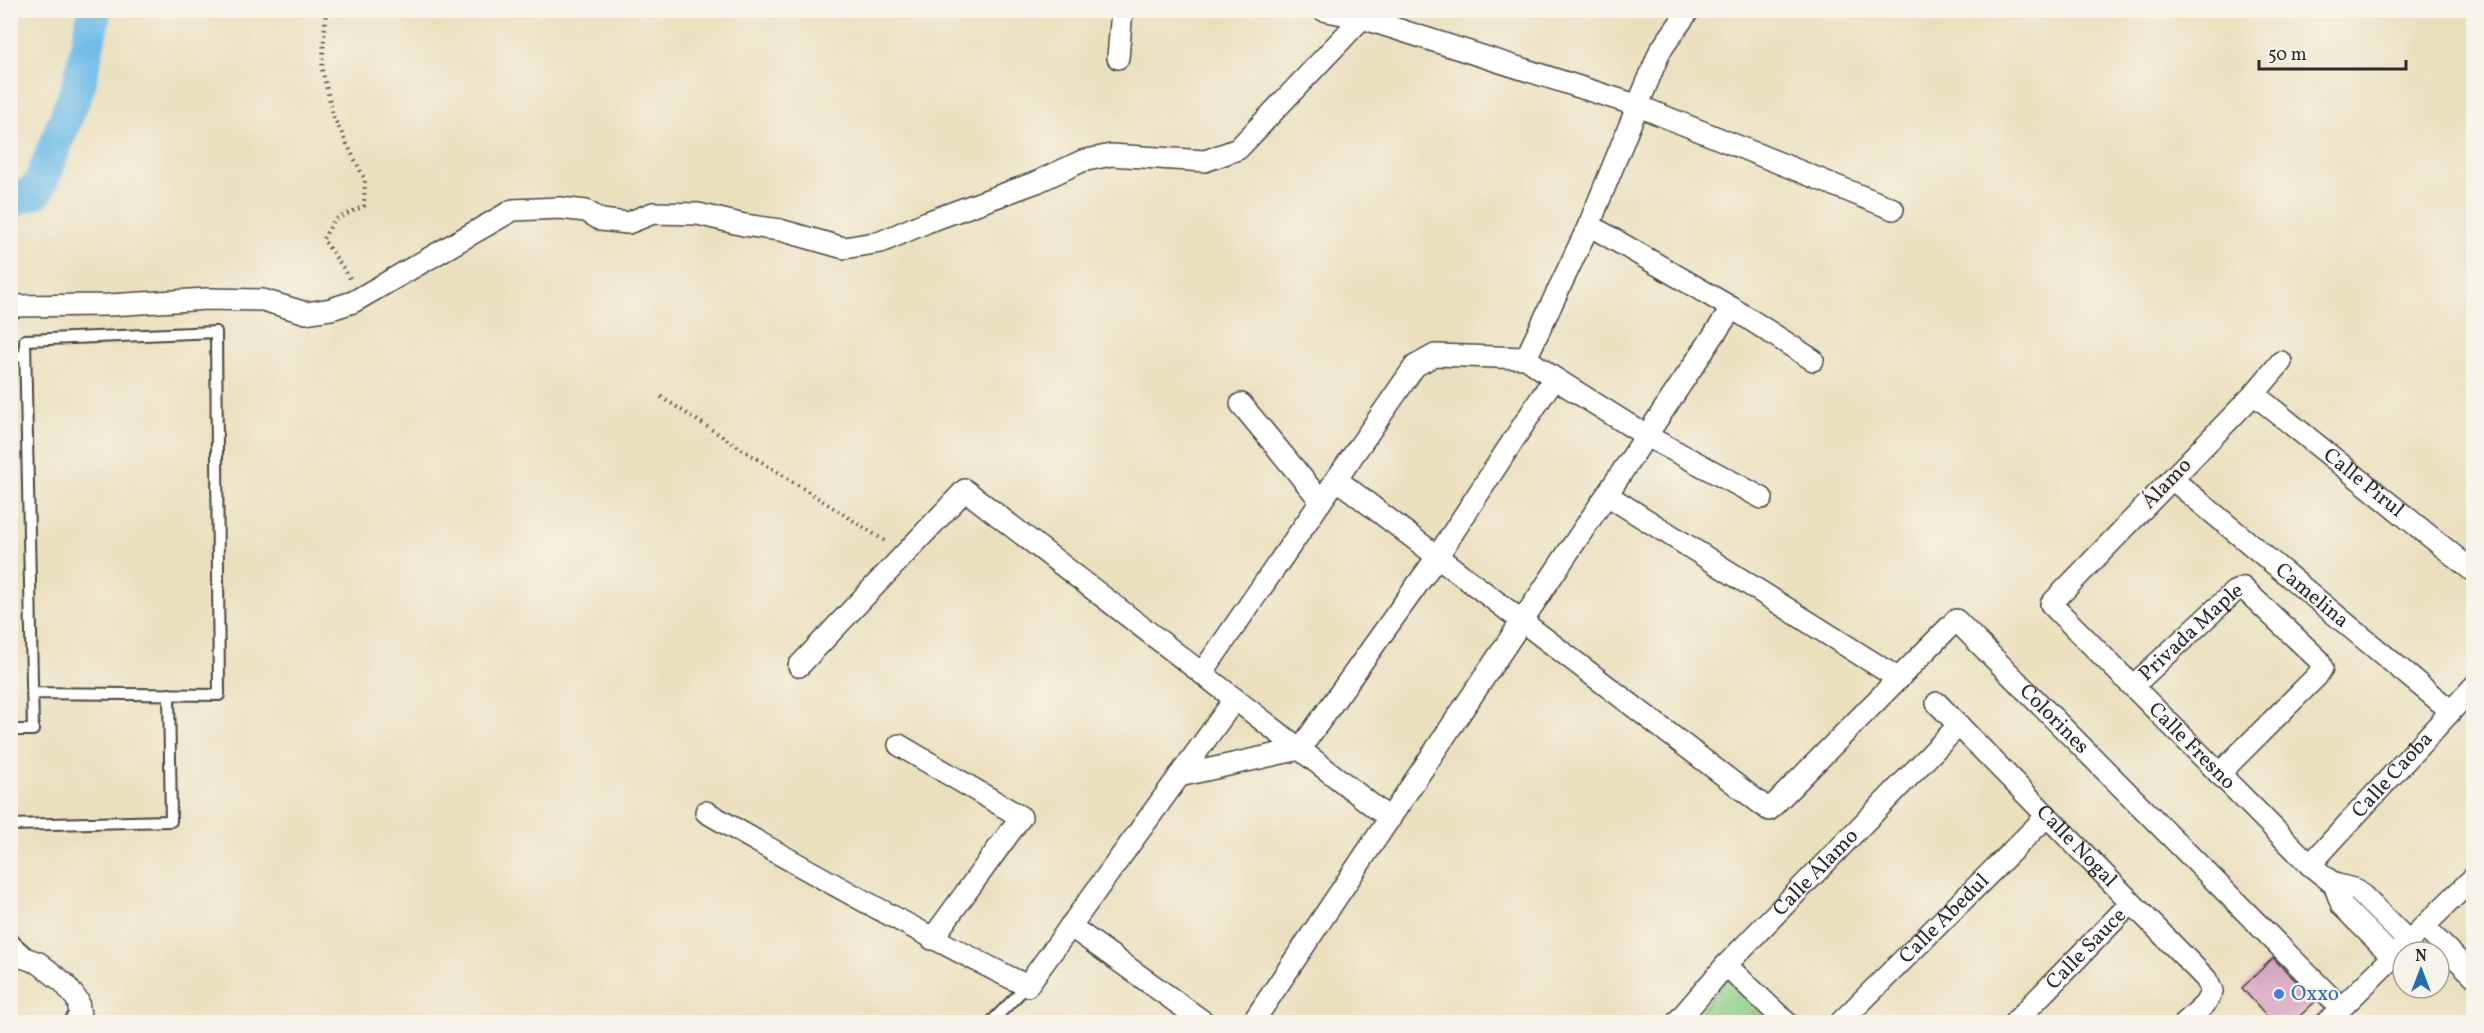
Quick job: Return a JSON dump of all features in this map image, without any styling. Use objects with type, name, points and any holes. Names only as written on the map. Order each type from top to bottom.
[{"type":"street","points":[[1118,58],[1122,10]]},
{"type":"street","points":[[1323,10],[1362,18],[1636,105],[1893,209]]},
{"type":"street","points":[[1526,358],[1589,225],[1636,105],[1660,51],[1689,10]]},
{"type":"street","points":[[10,306],[109,306],[207,299],[263,300],[306,313],[331,309],[363,296],[513,210],[560,208],[586,211],[601,220],[628,223],[653,213],[698,214],[744,225],[780,230],[844,248],[881,242],[927,222],[1037,182],[1082,161],[1111,155],[1205,161],[1238,149],[1362,18]]},
{"type":"street","points":[[1589,225],[1732,308],[1813,360]]},
{"type":"street","points":[[1253,1023],[1732,308]]},
{"type":"street","points":[[1202,674],[1415,366],[1435,356],[1526,358],[1645,435],[1762,498]]},
{"type":"street","name":"Álamo","points":[[2051,604],[2254,394],[2280,362]]},
{"type":"street","points":[[1179,776],[1300,749],[1437,557],[1554,378]]},
{"type":"street","name":"Calle Pirul","points":[[2254,394],[2474,572]]},
{"type":"street","points":[[1241,404],[1321,501]]},
{"type":"street","points":[[1336,479],[1522,621]]},
{"type":"street","name":"Camelina","points":[[2172,479],[2451,711]]},
{"type":"street","points":[[799,666],[965,490],[1390,819]]},
{"type":"street","points":[[1607,495],[1899,679]]},
{"type":"street","name":"Privada Maple","points":[[2134,686],[2234,592],[2243,588],[2319,660],[2322,668],[2318,676],[2219,774]]},
{"type":"street","name":"Calle Fresno","points":[[2051,604],[2310,865],[2334,884],[2357,890],[2407,940]]},
{"type":"street","name":"Colorines","points":[[1522,621],[1769,810],[1956,620],[2334,1015]]},
{"type":"street","name":"Calle Caoba","points":[[2310,865],[2474,686]]},
{"type":"street","points":[[706,812],[932,939],[1027,986],[1235,699]]},
{"type":"street","name":"Calle Nogal","points":[[1937,703],[2206,979],[2212,991],[2205,1004],[2186,1023]]},
{"type":"street","name":"Calle Álamo","points":[[1682,1021],[1726,965],[1959,725]]},
{"type":"street","points":[[899,745],[1021,817],[932,939]]},
{"type":"street","name":"Calle Abedul","points":[[1841,1023],[2047,816]]},
{"type":"street","points":[[2411,940],[2474,877]]},
{"type":"street","name":"Calle Fresno","points":[[2334,884],[2342,906],[2391,955]]},
{"type":"street","name":"Calle Sauce","points":[[2015,1023],[2132,903]]},
{"type":"street","points":[[1070,926],[1204,1023]]},
{"type":"street","points":[[2424,927],[2474,976]]},
{"type":"street","points":[[10,953],[39,963],[64,983],[78,1001],[80,1016],[75,1023]]},
{"type":"street","points":[[2334,1015],[2391,959]]},
{"type":"street","points":[[1726,965],[1786,1023]]},
{"type":"lane","points":[[10,730],[33,730],[25,340],[216,332],[219,695],[33,693]]},
{"type":"lane","points":[[10,357],[25,356]]},
{"type":"lane","points":[[10,825],[171,821],[169,694]]},
{"type":"lane","points":[[10,938],[39,963]]},
{"type":"lane","points":[[990,1023],[1027,986]]},
{"type":"path","points":[[326,10],[322,69],[334,118],[365,180],[364,206],[334,220],[323,239],[363,296]]},
{"type":"path","points":[[661,397],[905,554]]},
{"type":"green space","points":[[1728,976],[1775,1022],[1693,1021]]},
{"type":"building","name":"Oxxo","points":[[2273,958],[2316,1001],[2292,1023],[2273,1023],[2242,988]]},
{"type":"waterway","points":[[10,201],[37,191],[79,85],[95,10]]},
{"type":"place","name":"Oxxo","points":[[2279,994]]}]
